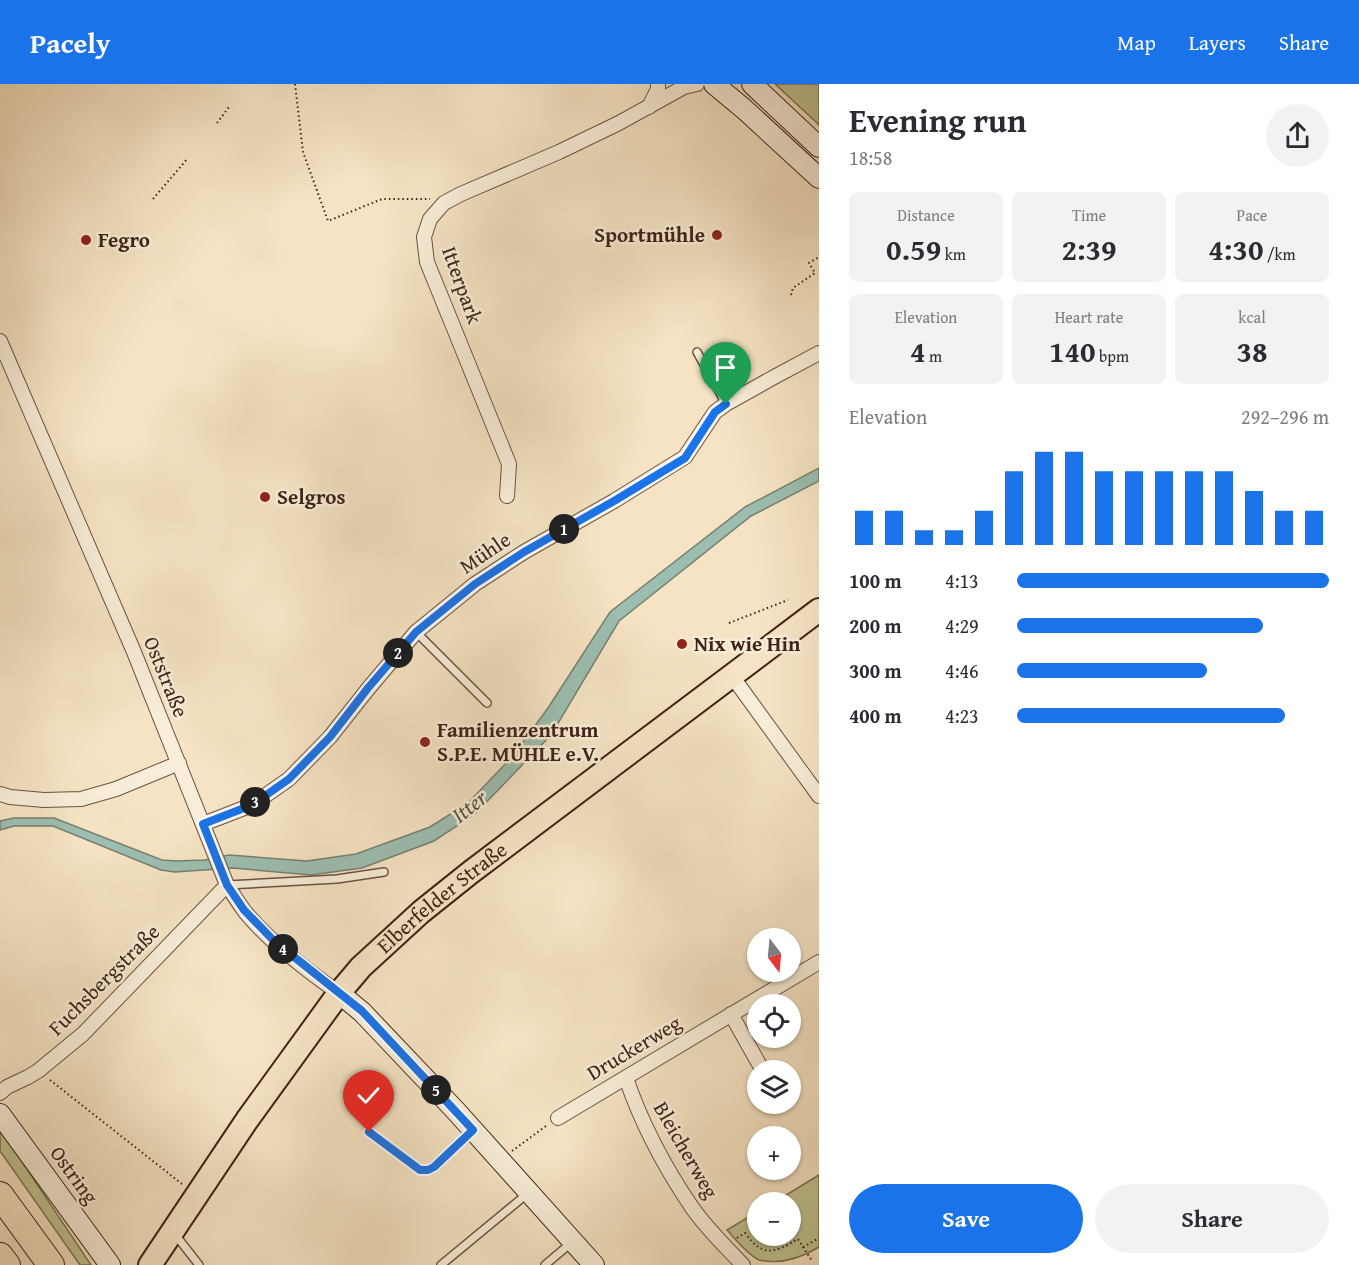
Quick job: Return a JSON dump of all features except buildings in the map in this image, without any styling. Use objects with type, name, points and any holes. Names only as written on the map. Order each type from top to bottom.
[{"type":"highway","points":[[0,1195],[51,1265]]},
{"type":"highway","points":[[0,1256],[7,1265]]},
{"type":"main road","points":[[714,84],[819,178]]},
{"type":"main road","points":[[752,84],[819,147]]},
{"type":"main road","name":"Elberfelder Straße","points":[[150,1265],[247,1120],[339,993],[362,967],[421,912],[471,872],[819,610]]},
{"type":"main road","points":[[339,993],[362,1011],[501,1160],[594,1265]]},
{"type":"main road","name":"Ostring","points":[[1,1116],[108,1262]]},
{"type":"street","points":[[649,107],[658,89],[658,84]]},
{"type":"street","name":"Itterpark","points":[[507,496],[509,464],[427,262],[424,237],[429,219],[452,198],[560,153],[689,85]]},
{"type":"street","name":"Oststraße","points":[[0,341],[134,652],[224,879],[244,910],[265,933],[339,993]]},
{"type":"street","name":"Mühle","points":[[203,824],[252,805],[289,779],[330,737],[416,632],[475,584],[524,552],[685,458],[715,412],[819,353]]},
{"type":"street","points":[[732,676],[819,796]]},
{"type":"street","points":[[0,794],[44,800],[81,799],[116,789],[179,763]]},
{"type":"street","name":"Fuchsbergstraße","points":[[0,1093],[38,1071],[83,1035],[224,879]]},
{"type":"street","name":"Druckerweg","points":[[558,1118],[819,962]]},
{"type":"street","points":[[731,1014],[757,1060]]},
{"type":"street","name":"Bleicherweg","points":[[626,1078],[634,1102],[659,1153],[691,1207],[743,1265]]},
{"type":"lane","points":[[697,352],[726,404]]},
{"type":"lane","points":[[416,632],[487,703]]},
{"type":"lane","points":[[224,879],[337,879],[384,872]]},
{"type":"lane","points":[[369,1132],[424,1171],[434,1167],[473,1130]]},
{"type":"lane","points":[[441,1265],[529,1192]]},
{"type":"lane","points":[[173,1231],[200,1265]]},
{"type":"lane","points":[[545,1265],[573,1242]]},
{"type":"path","points":[[295,84],[303,152],[328,221],[382,199],[433,199]]},
{"type":"path","points":[[217,123],[229,107]]},
{"type":"path","points":[[153,199],[188,158]]},
{"type":"path","points":[[819,256],[808,262],[819,275]]},
{"type":"path","points":[[791,295],[793,288],[815,273]]},
{"type":"path","points":[[729,623],[788,600]]},
{"type":"path","points":[[38,1071],[188,1188]]},
{"type":"path","points":[[501,1160],[521,1143],[558,1118]]},
{"type":"path","points":[[732,1240],[745,1233],[752,1242],[765,1250],[778,1250],[798,1239],[812,1261]]},
{"type":"path","points":[[803,1247],[819,1238]]},
{"type":"green space","points":[[775,84],[819,84],[819,125],[815,121]]},
{"type":"green space","points":[[0,1129],[91,1265],[80,1265],[0,1151]]},
{"type":"green space","points":[[819,1175],[819,1247],[790,1260],[775,1262],[759,1260],[746,1251],[727,1230],[747,1218],[747,1246],[801,1246],[801,1192],[791,1192]]},
{"type":"water","name":"Itter","points":[[819,468],[819,481],[751,516],[619,621],[551,735],[475,814],[434,841],[362,868],[311,875],[233,868],[175,872],[161,870],[53,826],[14,826],[0,830],[0,821],[14,818],[54,818],[162,860],[205,860],[229,855],[307,861],[356,854],[430,827],[468,803],[512,757],[548,708],[610,612],[745,507]]},
{"type":"place","name":"Sportmühle","points":[[717,235]]},
{"type":"place","name":"Fegro","points":[[86,240]]},
{"type":"place","name":"Selgros","points":[[265,497]]},
{"type":"place","name":"Nix wie Hin","points":[[682,644]]},
{"type":"place","name":"Familienzentrum S.P.E. MÜHLE e.V.","points":[[425,742]]},
{"type":"route","points":[[369,1132],[424,1171],[434,1167],[473,1130],[362,1011],[315,975],[257,925],[227,885],[203,824],[252,805],[289,779],[330,737],[416,632],[475,584],[524,552],[685,458],[715,412],[726,404]]}]
